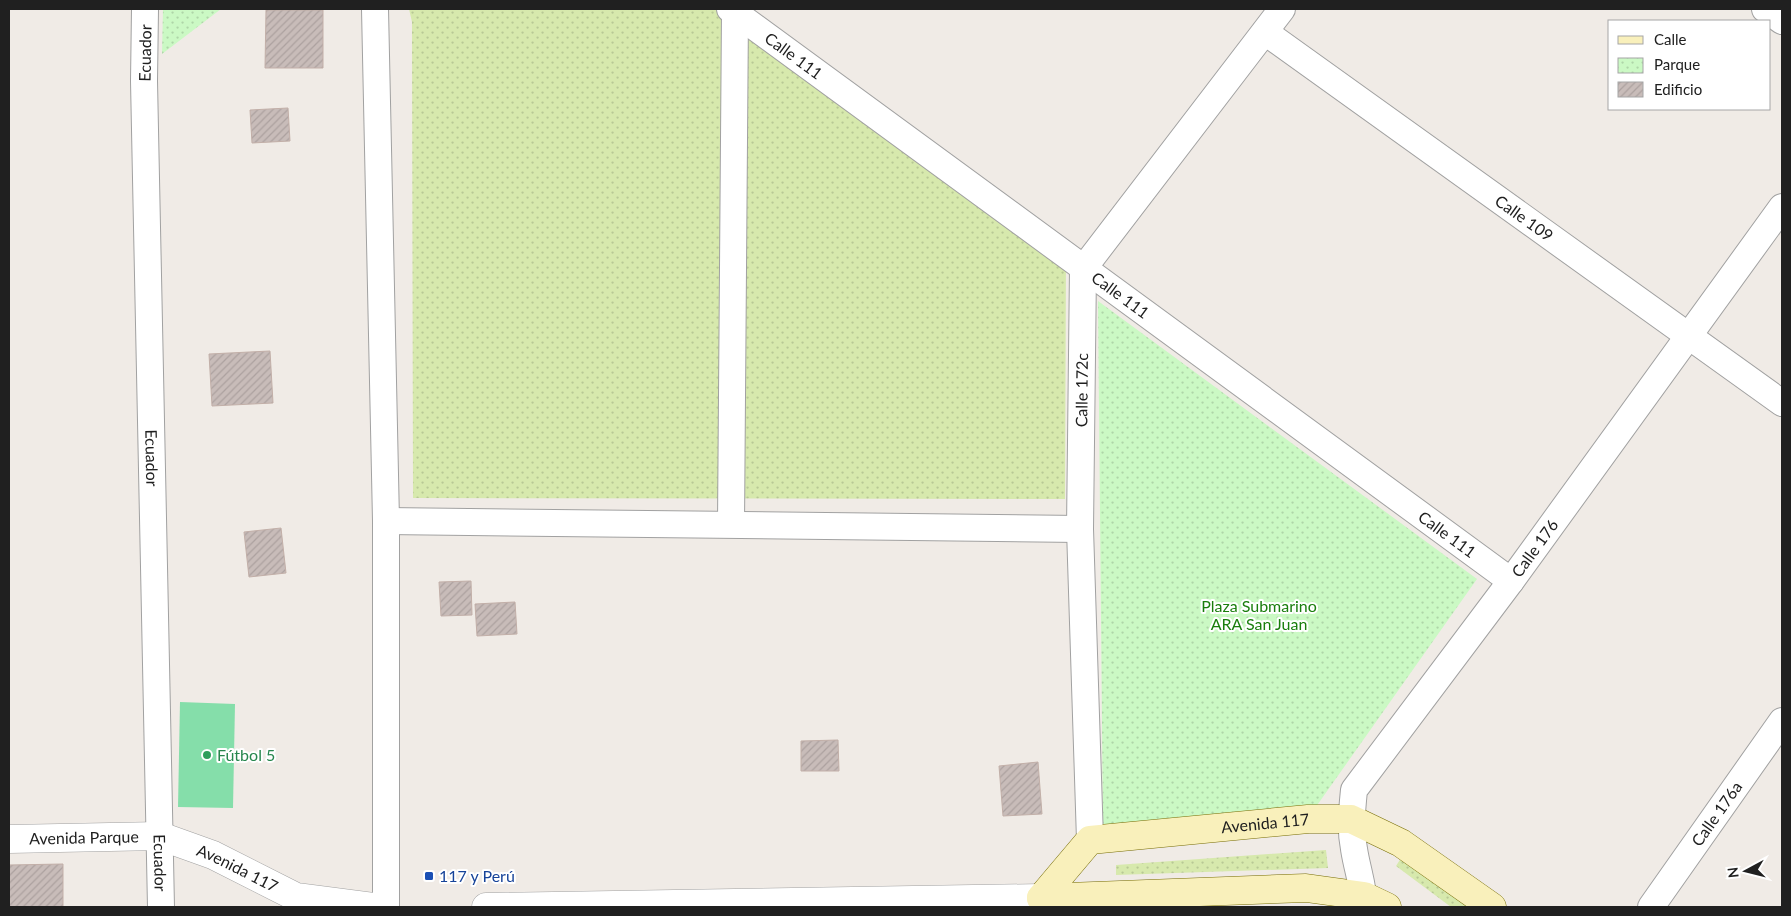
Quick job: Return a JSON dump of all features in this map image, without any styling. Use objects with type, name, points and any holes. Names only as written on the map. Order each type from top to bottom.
[{"type":"main road","name":"Avenida 117","points":[[1090,840],[1308,819],[1351,819],[1401,844],[1492,907]]},
{"type":"main road","points":[[1041,902],[1090,840]]},
{"type":"main road","points":[[1041,902],[1306,888],[1372,903]]},
{"type":"street","name":"Ecuador","points":[[146,9],[144,81],[161,907]]},
{"type":"street","points":[[375,9],[386,521],[386,907]]},
{"type":"street","points":[[1083,269],[1282,9]]},
{"type":"street","points":[[1765,9],[1782,21]]},
{"type":"street","points":[[731,524],[732,11]]},
{"type":"street","name":"Calle 111","points":[[732,11],[1511,580]]},
{"type":"street","name":"Calle 109","points":[[1265,32],[1782,403]]},
{"type":"street","name":"Calle 176","points":[[1372,903],[1353,848],[1351,819],[1354,790],[1511,580],[1782,207]]},
{"type":"street","name":"Calle 172c","points":[[1083,269],[1080,529],[1090,840]]},
{"type":"street","points":[[386,521],[1080,529]]},
{"type":"street","name":"Calle 176a","points":[[1651,907],[1782,722]]},
{"type":"street","name":"Avenida Parque","points":[[9,839],[160,836]]},
{"type":"street","name":"Avenida 117","points":[[160,836],[213,855],[296,897],[373,907]]},
{"type":"street","points":[[486,907],[1041,902]]},
{"type":"green space","points":[[163,9],[221,9],[162,54]]},
{"type":"green space","points":[[409,9],[746,9],[1066,250],[1065,499],[413,498],[412,22]]},
{"type":"green space","name":"Plaza Submarino ARA San Juan","points":[[1098,301],[1477,579],[1313,811],[1103,829]]},
{"type":"green space","name":"Fútbol 5","points":[[180,702],[235,704],[233,808],[178,807]]},
{"type":"green space","points":[[1326,850],[1328,868],[1116,875],[1116,865]]},
{"type":"green space","points":[[1401,858],[1468,907],[1451,907],[1396,866]]},
{"type":"building","points":[[266,10],[323,10],[323,68],[265,68]]},
{"type":"building","points":[[288,108],[290,141],[252,143],[250,110]]},
{"type":"building","points":[[270,351],[273,403],[212,406],[209,354]]},
{"type":"building","points":[[281,528],[286,573],[249,577],[244,532]]},
{"type":"building","points":[[471,581],[472,615],[441,616],[439,582]]},
{"type":"building","points":[[515,602],[517,634],[477,636],[475,604]]},
{"type":"building","points":[[838,740],[839,771],[801,771],[801,741]]},
{"type":"building","points":[[1038,762],[1042,814],[1003,816],[999,766]]},
{"type":"building","points":[[63,864],[63,907],[9,907],[9,865]]},
{"type":"place","name":"Fútbol 5","points":[[207,755]]},
{"type":"place","name":"117 y Perú","points":[[429,876]]}]
